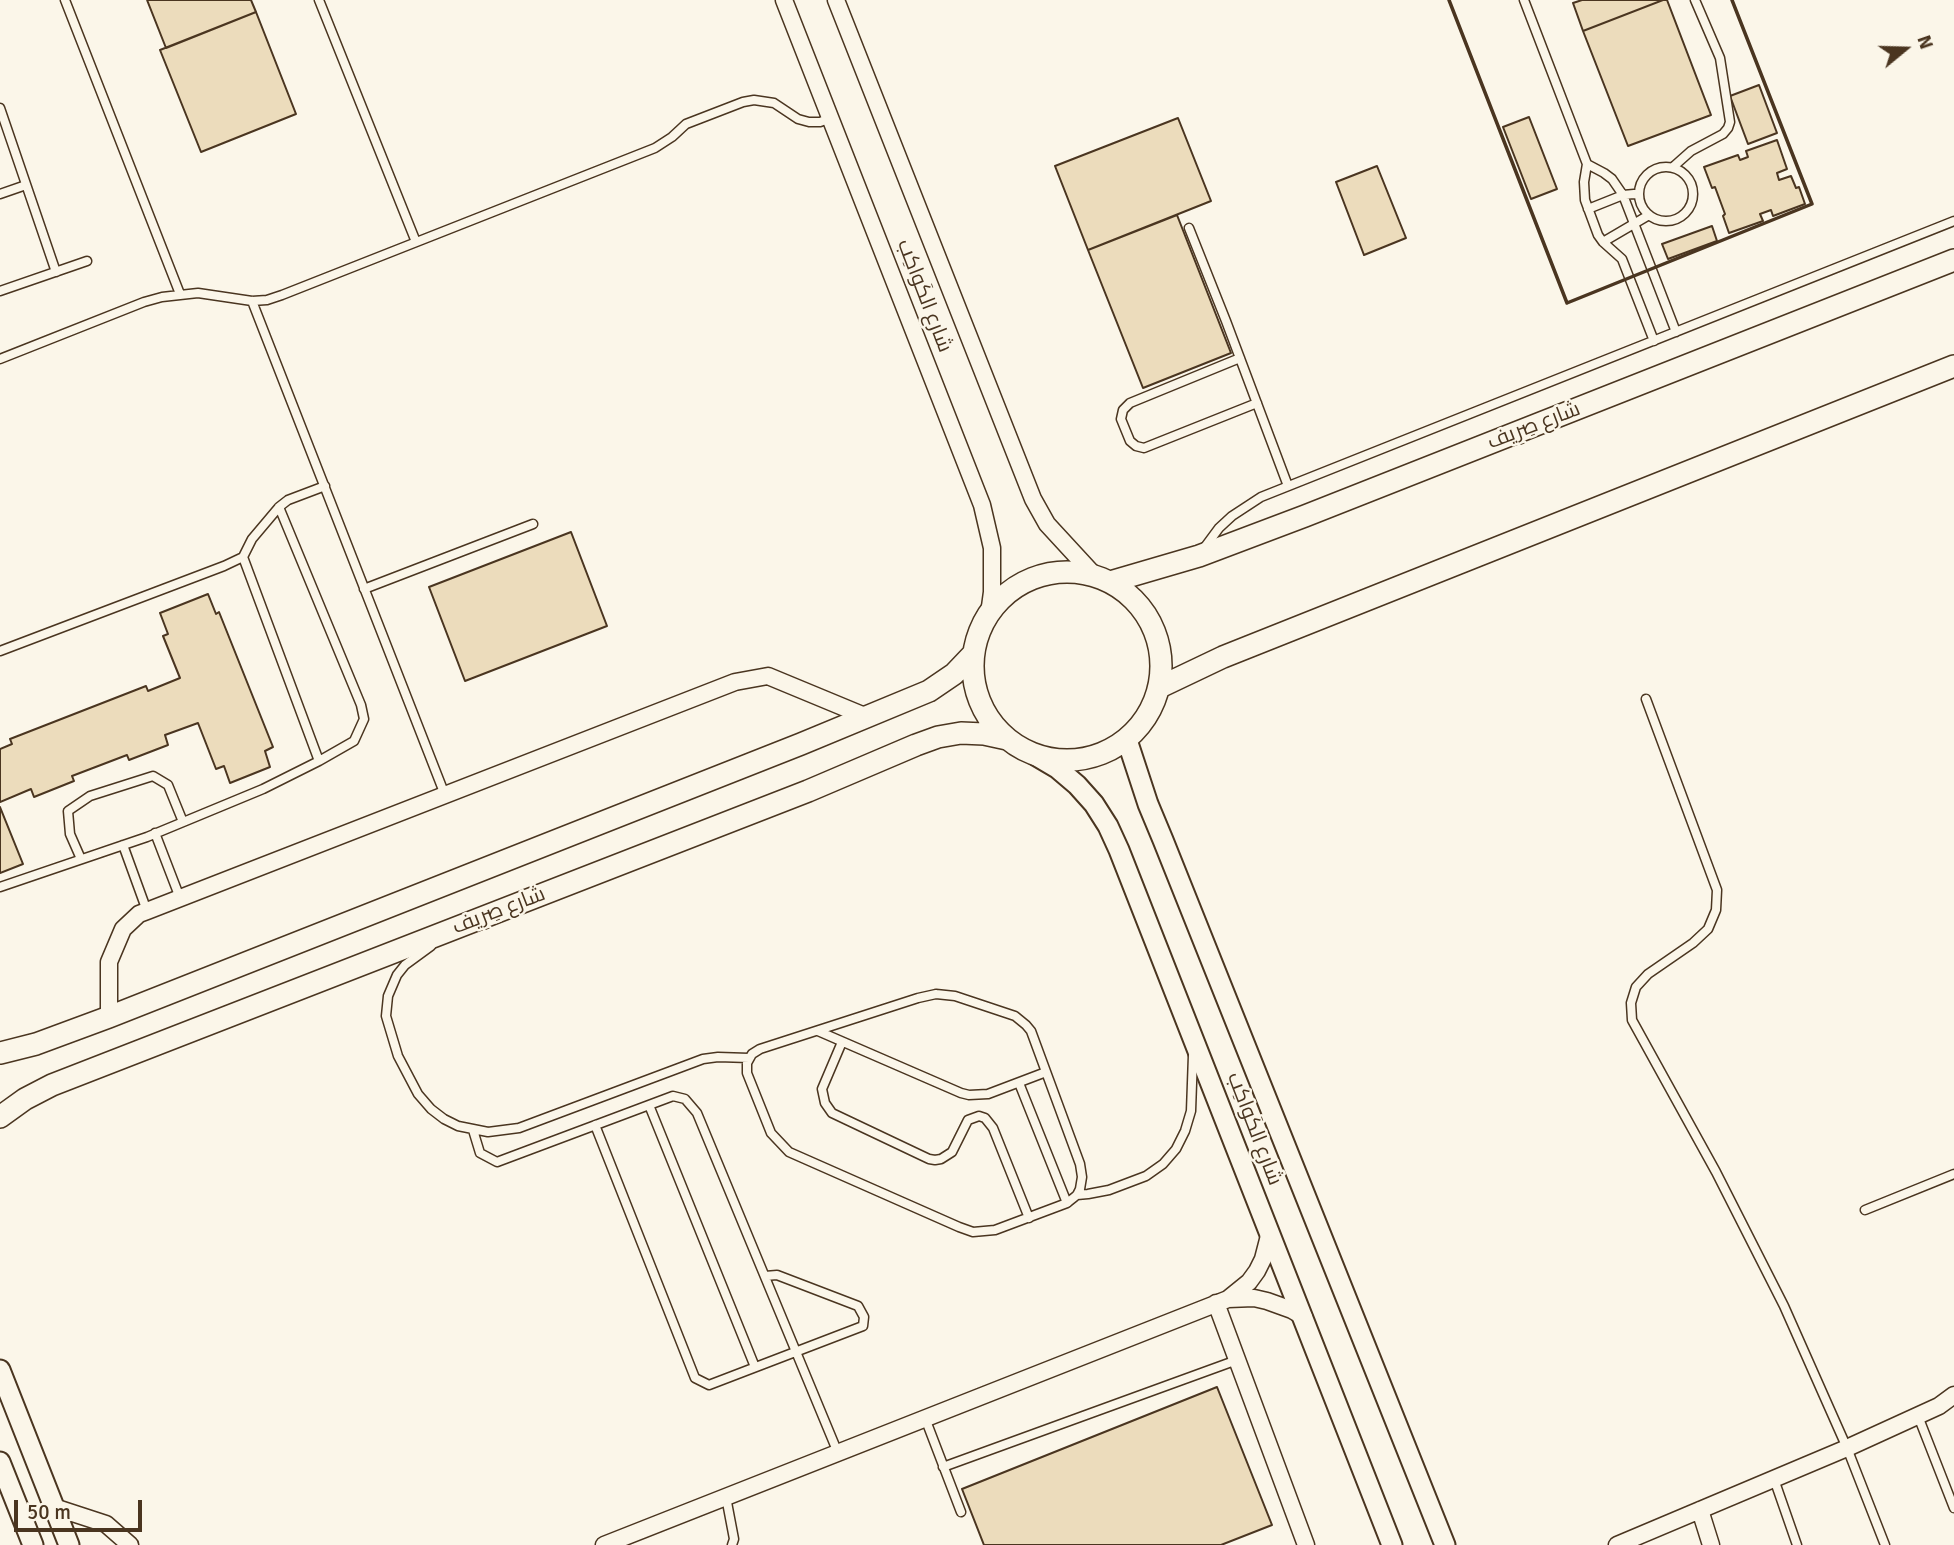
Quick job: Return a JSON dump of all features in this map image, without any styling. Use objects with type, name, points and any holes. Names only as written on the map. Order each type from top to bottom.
[{"type":"main road","name":"شارع صِرِيف","points":[[1102,578],[1199,556],[1954,260]]},
{"type":"main road","points":[[1160,687],[1236,652],[1954,366]]},
{"type":"main road","points":[[1054,572],[1074,572],[1102,578],[1130,596],[1146,615],[1157,637],[1162,662],[1160,687],[1153,706],[1142,724],[1127,740],[1106,753],[1083,760],[1059,761],[1035,755],[1007,739],[993,725],[983,709],[973,672],[979,632],[989,614],[1009,592],[1035,577],[1054,572]]},
{"type":"main road","name":"شارع صِرِيف","points":[[0,1053],[36,1044],[109,1017],[867,717],[942,684],[974,653]]},
{"type":"main road","name":"شارع صِرِيف","points":[[0,1117],[52,1085],[808,791],[938,737],[961,733],[1007,739]]},
{"type":"street","name":"شارع الكَواكِب","points":[[784,0],[985,516],[994,570],[989,614]]},
{"type":"street","name":"شارع الكَواكِب","points":[[835,0],[1033,499],[1047,524],[1102,578]]},
{"type":"street","points":[[109,1017],[109,962],[123,929],[139,914],[735,682],[768,676],[867,717]]},
{"type":"street","name":"شارع الكَواكِب","points":[[1127,740],[1148,804],[1446,1542]]},
{"type":"street","name":"شارع الكَواكِب","points":[[1035,755],[1057,768],[1077,785],[1094,804],[1108,826],[1194,1038],[1392,1545]]},
{"type":"street","points":[[604,1545],[1222,1301],[1249,1282],[1263,1259],[1270,1232]]},
{"type":"street","points":[[1222,1301],[1254,1298],[1292,1310],[1304,1317]]},
{"type":"street","points":[[1222,1301],[1237,1360],[1306,1545]]},
{"type":"street","points":[[0,1370],[69,1545]]},
{"type":"street","points":[[1617,1545],[1918,1416],[1947,1407],[1954,1395]]},
{"type":"street","points":[[0,1462],[33,1545]]},
{"type":"street","points":[[54,1507],[106,1524],[130,1545]]},
{"type":"street","points":[[1700,1510],[1711,1545]]},
{"type":"lane","points":[[65,0],[180,294]]},
{"type":"lane","points":[[319,0],[416,242]]},
{"type":"lane","points":[[1524,0],[1587,164],[1584,191],[1588,209],[1603,242],[1622,259],[1654,341]]},
{"type":"lane","points":[[1673,167],[1691,151],[1723,134],[1730,121],[1720,58],[1695,0]]},
{"type":"lane","points":[[0,359],[144,302],[180,294],[217,295],[252,301],[282,296],[655,148],[686,124],[743,102],[754,100],[774,103],[809,122],[831,118]]},
{"type":"lane","points":[[0,108],[56,272]]},
{"type":"lane","points":[[1587,164],[1612,179],[1623,195],[1676,332]]},
{"type":"lane","points":[[1664,166],[1673,167],[1688,177],[1692,185],[1692,203],[1681,217],[1664,221],[1648,215],[1639,195],[1642,180],[1647,173],[1664,166]]},
{"type":"lane","points":[[0,194],[26,185]]},
{"type":"lane","points":[[1588,209],[1623,195],[1639,195]]},
{"type":"lane","points":[[1603,242],[1648,215]]},
{"type":"lane","points":[[1199,556],[1219,528],[1261,497],[1954,221]]},
{"type":"lane","points":[[1189,228],[1288,486]]},
{"type":"lane","points":[[0,291],[87,261]]},
{"type":"lane","points":[[252,301],[445,795]]},
{"type":"lane","points":[[1240,358],[1130,403],[1123,410],[1121,419],[1130,441],[1143,448],[1257,403]]},
{"type":"lane","points":[[0,651],[243,557],[253,539],[279,507],[288,500],[325,486]]},
{"type":"lane","points":[[0,887],[183,822],[263,789],[354,741],[364,719],[361,705],[279,507]]},
{"type":"lane","points":[[364,589],[533,524]]},
{"type":"lane","points":[[243,557],[319,761]]},
{"type":"lane","points":[[1646,699],[1717,890],[1716,910],[1707,929],[1693,943],[1648,974],[1636,987],[1631,1003],[1632,1020],[1716,1172],[1784,1306],[1847,1448],[1885,1545]]},
{"type":"lane","points":[[81,859],[70,834],[68,811],[90,796],[153,776],[168,785],[183,822]]},
{"type":"lane","points":[[155,833],[180,898]]},
{"type":"lane","points":[[123,845],[148,911]]},
{"type":"lane","points":[[466,924],[405,965],[388,996],[386,1016],[398,1056],[418,1094],[444,1119],[473,1130],[504,1131],[519,1128],[703,1059],[749,1058]]},
{"type":"lane","points":[[946,994],[1020,1019],[1031,1031],[1080,1164],[1082,1183],[1077,1195],[1067,1203],[1029,1218],[995,1230],[973,1232],[789,1152],[776,1140],[767,1126],[747,1073],[749,1058],[756,1051],[818,1031],[918,998],[946,994]]},
{"type":"lane","points":[[818,1031],[961,1093],[978,1096],[988,1094],[1046,1072]]},
{"type":"lane","points":[[1077,1195],[1109,1190],[1146,1176],[1163,1164],[1176,1149],[1191,1111],[1194,1038]]},
{"type":"lane","points":[[842,1042],[822,1088],[825,1104],[832,1113],[935,1160],[952,1152],[968,1120],[979,1116],[985,1118],[993,1128],[1029,1218]]},
{"type":"lane","points":[[1019,1083],[1067,1203]]},
{"type":"lane","points":[[473,1130],[480,1153],[497,1162],[673,1096],[685,1099],[697,1113],[838,1453]]},
{"type":"lane","points":[[649,1105],[755,1367]]},
{"type":"lane","points":[[595,1125],[695,1378],[709,1385],[863,1326],[864,1317],[858,1306],[777,1275],[765,1276]]},
{"type":"lane","points":[[1865,1210],[1954,1174]]},
{"type":"lane","points":[[943,1467],[1237,1360]]},
{"type":"lane","points":[[1918,1416],[1954,1508]]},
{"type":"lane","points":[[925,1418],[961,1512]]},
{"type":"lane","points":[[1774,1479],[1797,1545]]},
{"type":"lane","points":[[726,1497],[734,1539],[732,1545]]},
{"type":"building","points":[[147,0],[251,0],[256,12],[166,48]]},
{"type":"building","points":[[1582,0],[1663,0],[1583,31],[1573,3]]},
{"type":"building","points":[[1667,0],[1711,115],[1628,146],[1583,31]]},
{"type":"building","points":[[256,12],[296,114],[201,152],[160,50]]},
{"type":"building","points":[[1759,85],[1777,133],[1748,144],[1730,96]]},
{"type":"building","points":[[1529,117],[1557,189],[1531,199],[1503,127]]},
{"type":"building","points":[[1178,118],[1211,201],[1088,250],[1055,166]]},
{"type":"building","points":[[1777,140],[1787,169],[1777,173],[1779,180],[1791,176],[1796,188],[1799,187],[1805,204],[1773,216],[1771,210],[1760,214],[1763,221],[1729,233],[1715,187],[1712,188],[1704,167],[1738,155],[1740,160],[1748,157],[1746,151]]},
{"type":"building","points":[[1377,166],[1406,238],[1364,255],[1336,182]]},
{"type":"building","points":[[1177,215],[1231,353],[1143,388],[1088,250]]},
{"type":"building","points":[[1712,226],[1717,241],[1668,259],[1662,244]]},
{"type":"building","points":[[571,532],[607,626],[465,681],[429,587]]},
{"type":"building","points":[[208,594],[216,614],[219,612],[273,747],[265,751],[270,767],[230,783],[224,766],[216,769],[198,723],[165,735],[168,745],[129,760],[127,755],[72,776],[74,781],[34,797],[31,789],[0,802],[0,749],[12,744],[10,739],[146,686],[148,691],[180,678],[163,636],[168,634],[160,613]]},
{"type":"building","points":[[0,807],[23,864],[0,873]]},
{"type":"building","points":[[1217,1387],[1272,1525],[1221,1545],[984,1545],[962,1489]]},
{"type":"wall","points":[[1449,0],[1567,303],[1812,204],[1732,0]]}]
